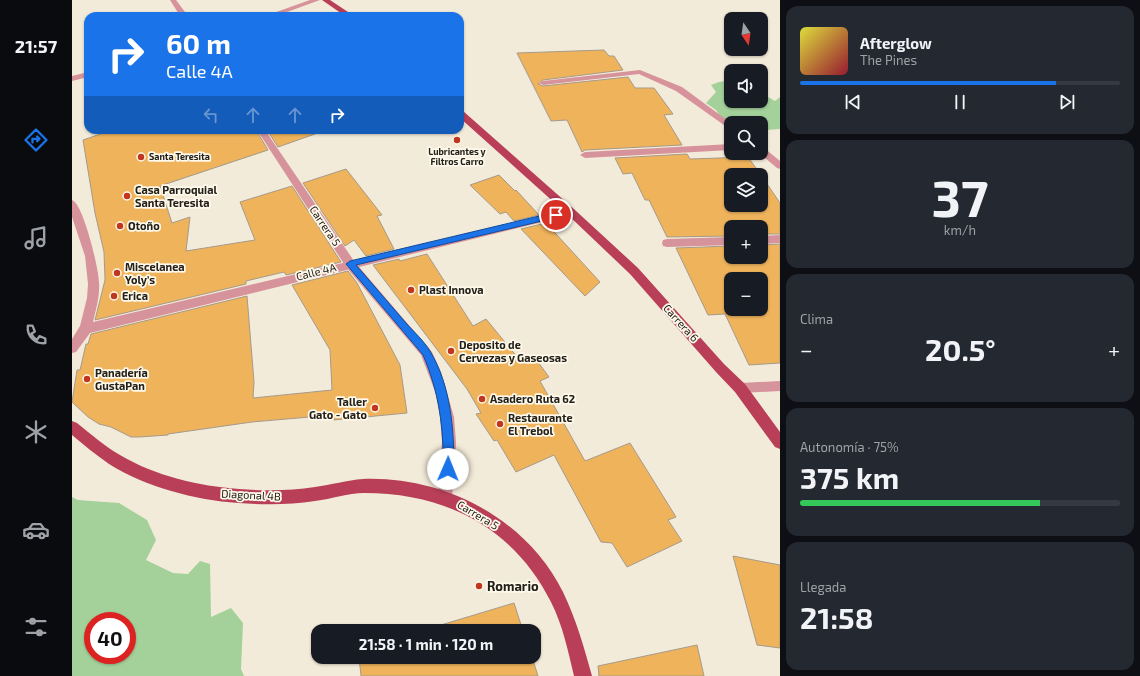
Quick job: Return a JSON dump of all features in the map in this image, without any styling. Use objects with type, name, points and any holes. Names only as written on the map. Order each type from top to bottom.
[{"type":"main road","points":[[325,0],[344,12]]},
{"type":"main road","name":"Carrera 6","points":[[464,117],[571,212],[634,271],[720,368],[740,388],[780,443]]},
{"type":"main road","name":"Diagonal 4B","points":[[72,427],[93,445],[116,460],[143,473],[172,484],[204,492],[273,497],[308,495],[336,489],[363,486],[418,490],[445,496]]},
{"type":"main road","name":"Carrera 5","points":[[445,496],[468,506],[489,518],[509,534],[528,553],[545,576],[559,600],[571,629],[583,676]]},
{"type":"street","points":[[173,0],[181,12]]},
{"type":"street","points":[[281,12],[317,0]]},
{"type":"street","points":[[543,83],[640,72],[679,89],[724,122]]},
{"type":"street","points":[[72,79],[84,75]]},
{"type":"street","name":"Carrera 5","points":[[264,134],[350,264],[426,352],[435,372],[445,410],[449,442],[445,496]]},
{"type":"street","points":[[585,155],[724,147]]},
{"type":"street","points":[[768,156],[780,166]]},
{"type":"street","points":[[72,203],[90,252],[94,268],[94,287],[91,308],[85,329],[72,348]]},
{"type":"street","name":"Calle 4A","points":[[85,329],[571,212]]},
{"type":"street","points":[[768,240],[780,239]]},
{"type":"street","points":[[667,242],[724,241]]},
{"type":"street","points":[[740,388],[780,386]]},
{"type":"green space","points":[[724,81],[724,108],[768,108],[768,97],[775,101],[780,97],[780,129],[768,130],[768,116],[724,116],[724,119],[722,119],[716,110],[706,103],[716,92],[711,85]]},
{"type":"green space","points":[[72,497],[78,500],[119,503],[147,520],[156,540],[146,560],[173,573],[188,574],[200,561],[210,564],[211,617],[231,608],[243,623],[241,669],[244,676],[72,676]]},
{"type":"building","points":[[604,50],[609,56],[614,56],[623,70],[543,80],[538,84],[543,86],[628,77],[635,88],[654,88],[673,114],[664,115],[682,145],[585,150],[582,152],[567,120],[551,121],[517,53]]},
{"type":"building","points":[[100,134],[258,134],[268,150],[160,186],[172,223],[190,217],[186,251],[255,240],[240,202],[292,186],[341,262],[286,275],[284,272],[246,281],[246,284],[95,320],[105,280],[104,252],[95,213],[83,140]]},
{"type":"building","points":[[270,134],[315,134],[278,147]]},
{"type":"building","points":[[687,154],[690,159],[724,158],[724,160],[750,160],[756,168],[724,168],[724,212],[768,212],[768,185],[780,203],[780,234],[768,234],[768,220],[724,220],[724,236],[667,237],[649,200],[645,200],[632,173],[623,174],[615,158]]},
{"type":"building","points":[[346,169],[382,215],[377,216],[394,249],[366,256],[354,240],[345,246],[303,183]]},
{"type":"building","points":[[499,175],[515,191],[516,190],[539,215],[514,221],[506,212],[500,214],[470,185]]},
{"type":"building","points":[[546,223],[600,282],[585,296],[521,229]]},
{"type":"building","points":[[780,244],[780,363],[749,365],[726,316],[768,316],[768,272],[724,272],[724,314],[708,315],[676,248],[724,246],[724,264],[768,264],[768,245]]},
{"type":"building","points":[[427,254],[473,326],[486,319],[523,364],[535,358],[549,377],[540,381],[585,461],[630,443],[676,517],[668,520],[682,541],[627,567],[612,543],[601,542],[554,455],[516,472],[497,440],[494,441],[476,414],[481,413],[467,389],[373,265],[399,259],[400,261]]},
{"type":"building","points":[[348,271],[357,283],[400,365],[407,413],[334,420],[333,415],[252,422],[168,435],[131,437],[111,427],[99,424],[88,417],[72,402],[77,370],[80,370],[86,344],[88,344],[91,334],[247,296],[254,382],[253,398],[332,390],[330,350],[292,285]]},
{"type":"building","points":[[733,556],[780,565],[780,648],[757,645]]},
{"type":"building","points":[[514,603],[521,624],[444,624]]},
{"type":"building","points":[[697,645],[704,676],[599,676],[598,666]]},
{"type":"building","points":[[360,664],[534,664],[538,676],[361,676]]},
{"type":"place","name":"Lubricantes y Filtros Carro","points":[[457,140]]},
{"type":"place","name":"Santa Teresita","points":[[141,157]]},
{"type":"place","name":"Casa Parroquial Santa Teresita","points":[[127,196]]},
{"type":"place","name":"Otoño","points":[[120,226]]},
{"type":"place","name":"Miscelanea Yoly's","points":[[117,273]]},
{"type":"place","name":"Plast Innova","points":[[411,290]]},
{"type":"place","name":"Erica","points":[[114,296]]},
{"type":"place","name":"Deposito de Cervezas y Gaseosas","points":[[451,351]]},
{"type":"place","name":"Panadería GustaPan","points":[[87,379]]},
{"type":"place","name":"Asadero Ruta 62","points":[[482,399]]},
{"type":"place","name":"Taller Gato - Gato","points":[[375,408]]},
{"type":"place","name":"Restaurante El Trebol","points":[[500,424]]},
{"type":"place","name":"Romario","points":[[479,586]]},
{"type":"route","points":[[448,469],[449,442],[447,417],[435,372],[426,352],[350,264],[556,215]]}]
